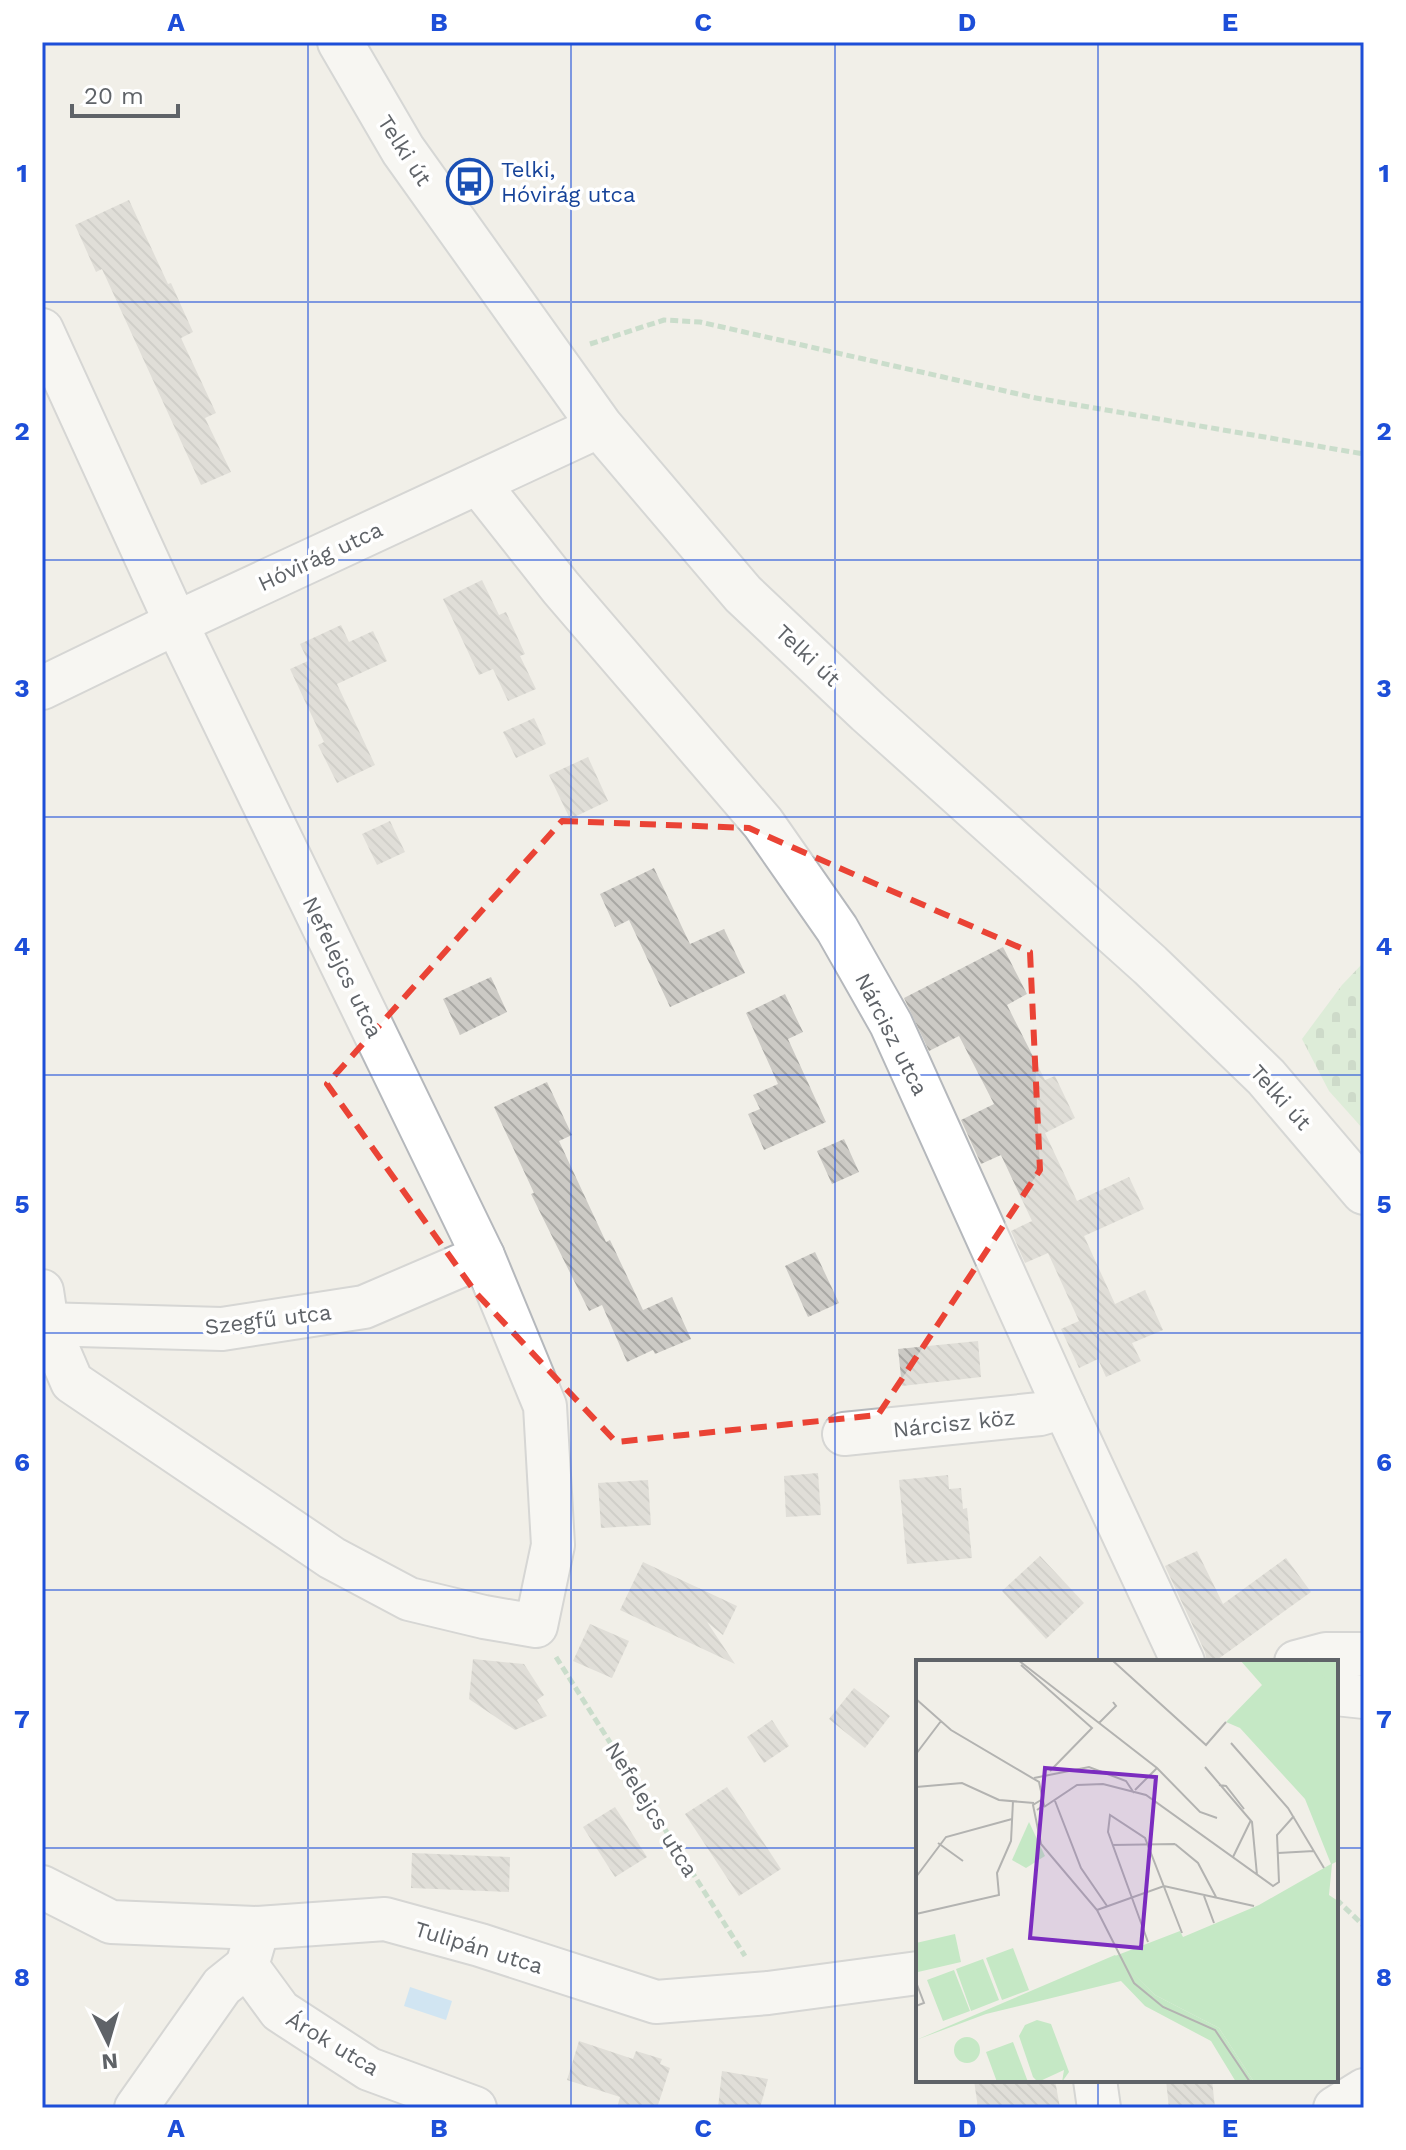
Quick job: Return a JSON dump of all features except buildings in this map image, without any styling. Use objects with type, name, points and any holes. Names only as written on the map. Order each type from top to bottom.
[{"type":"main road","name":"Telki út","points":[[340,42],[403,150],[600,426],[743,594],[868,712],[1150,965],[1266,1077],[1364,1192]]},
{"type":"street","name":"Nefelejcs utca","points":[[42,330],[176,623],[483,1256],[545,1406],[553,1545],[536,1626]]},
{"type":"street","name":"Hóvirág utca","points":[[42,688],[600,426]]},
{"type":"street","name":"Nárcisz utca","points":[[478,483],[561,588],[763,823],[837,929],[891,1024],[1182,1660]]},
{"type":"street","name":"Szegfű utca","points":[[44,1313],[222,1329],[364,1307],[483,1256]]},
{"type":"street","points":[[44,1313],[72,1382],[332,1558],[409,1599],[536,1626]]},
{"type":"street","name":"Nárcisz köz","points":[[844,1434],[1040,1414],[1064,1407]]},
{"type":"street","points":[[1304,1660],[1326,1654],[1364,1654]]},
{"type":"street","points":[[1338,1694],[1364,1697]]},
{"type":"street","name":"Tulipán utca","points":[[42,1887],[111,1922],[252,1947],[385,1919],[480,1945],[656,2002],[768,1993],[916,1973]]},
{"type":"street","points":[[136,2108],[252,1947]]},
{"type":"street","name":"Árok utca","points":[[252,1947],[280,2011],[369,2069],[475,2108]]},
{"type":"street","points":[[1095,2082],[1099,2108]]},
{"type":"street","points":[[1335,2108],[1364,2090]]},
{"type":"path","points":[[577,348],[664,320],[700,322],[1036,398],[1364,454]]},
{"type":"path","name":"Nefelejcs utca","points":[[536,1626],[768,1993]]},
{"type":"path","points":[[1338,1901],[1364,1926]]},
{"type":"highlighted area","points":[[562,821],[749,828],[1030,952],[1040,1170],[878,1415],[616,1442],[476,1293],[327,1084]]},
{"type":"green space","points":[[1364,962],[1364,1130],[1329,1091],[1302,1039],[1342,985]]},
{"type":"water","points":[[410,1987],[452,2001],[446,2020],[404,2006]]},
{"type":"place","name":"Telki, Hóvirág utca","points":[[470,182]]}]
